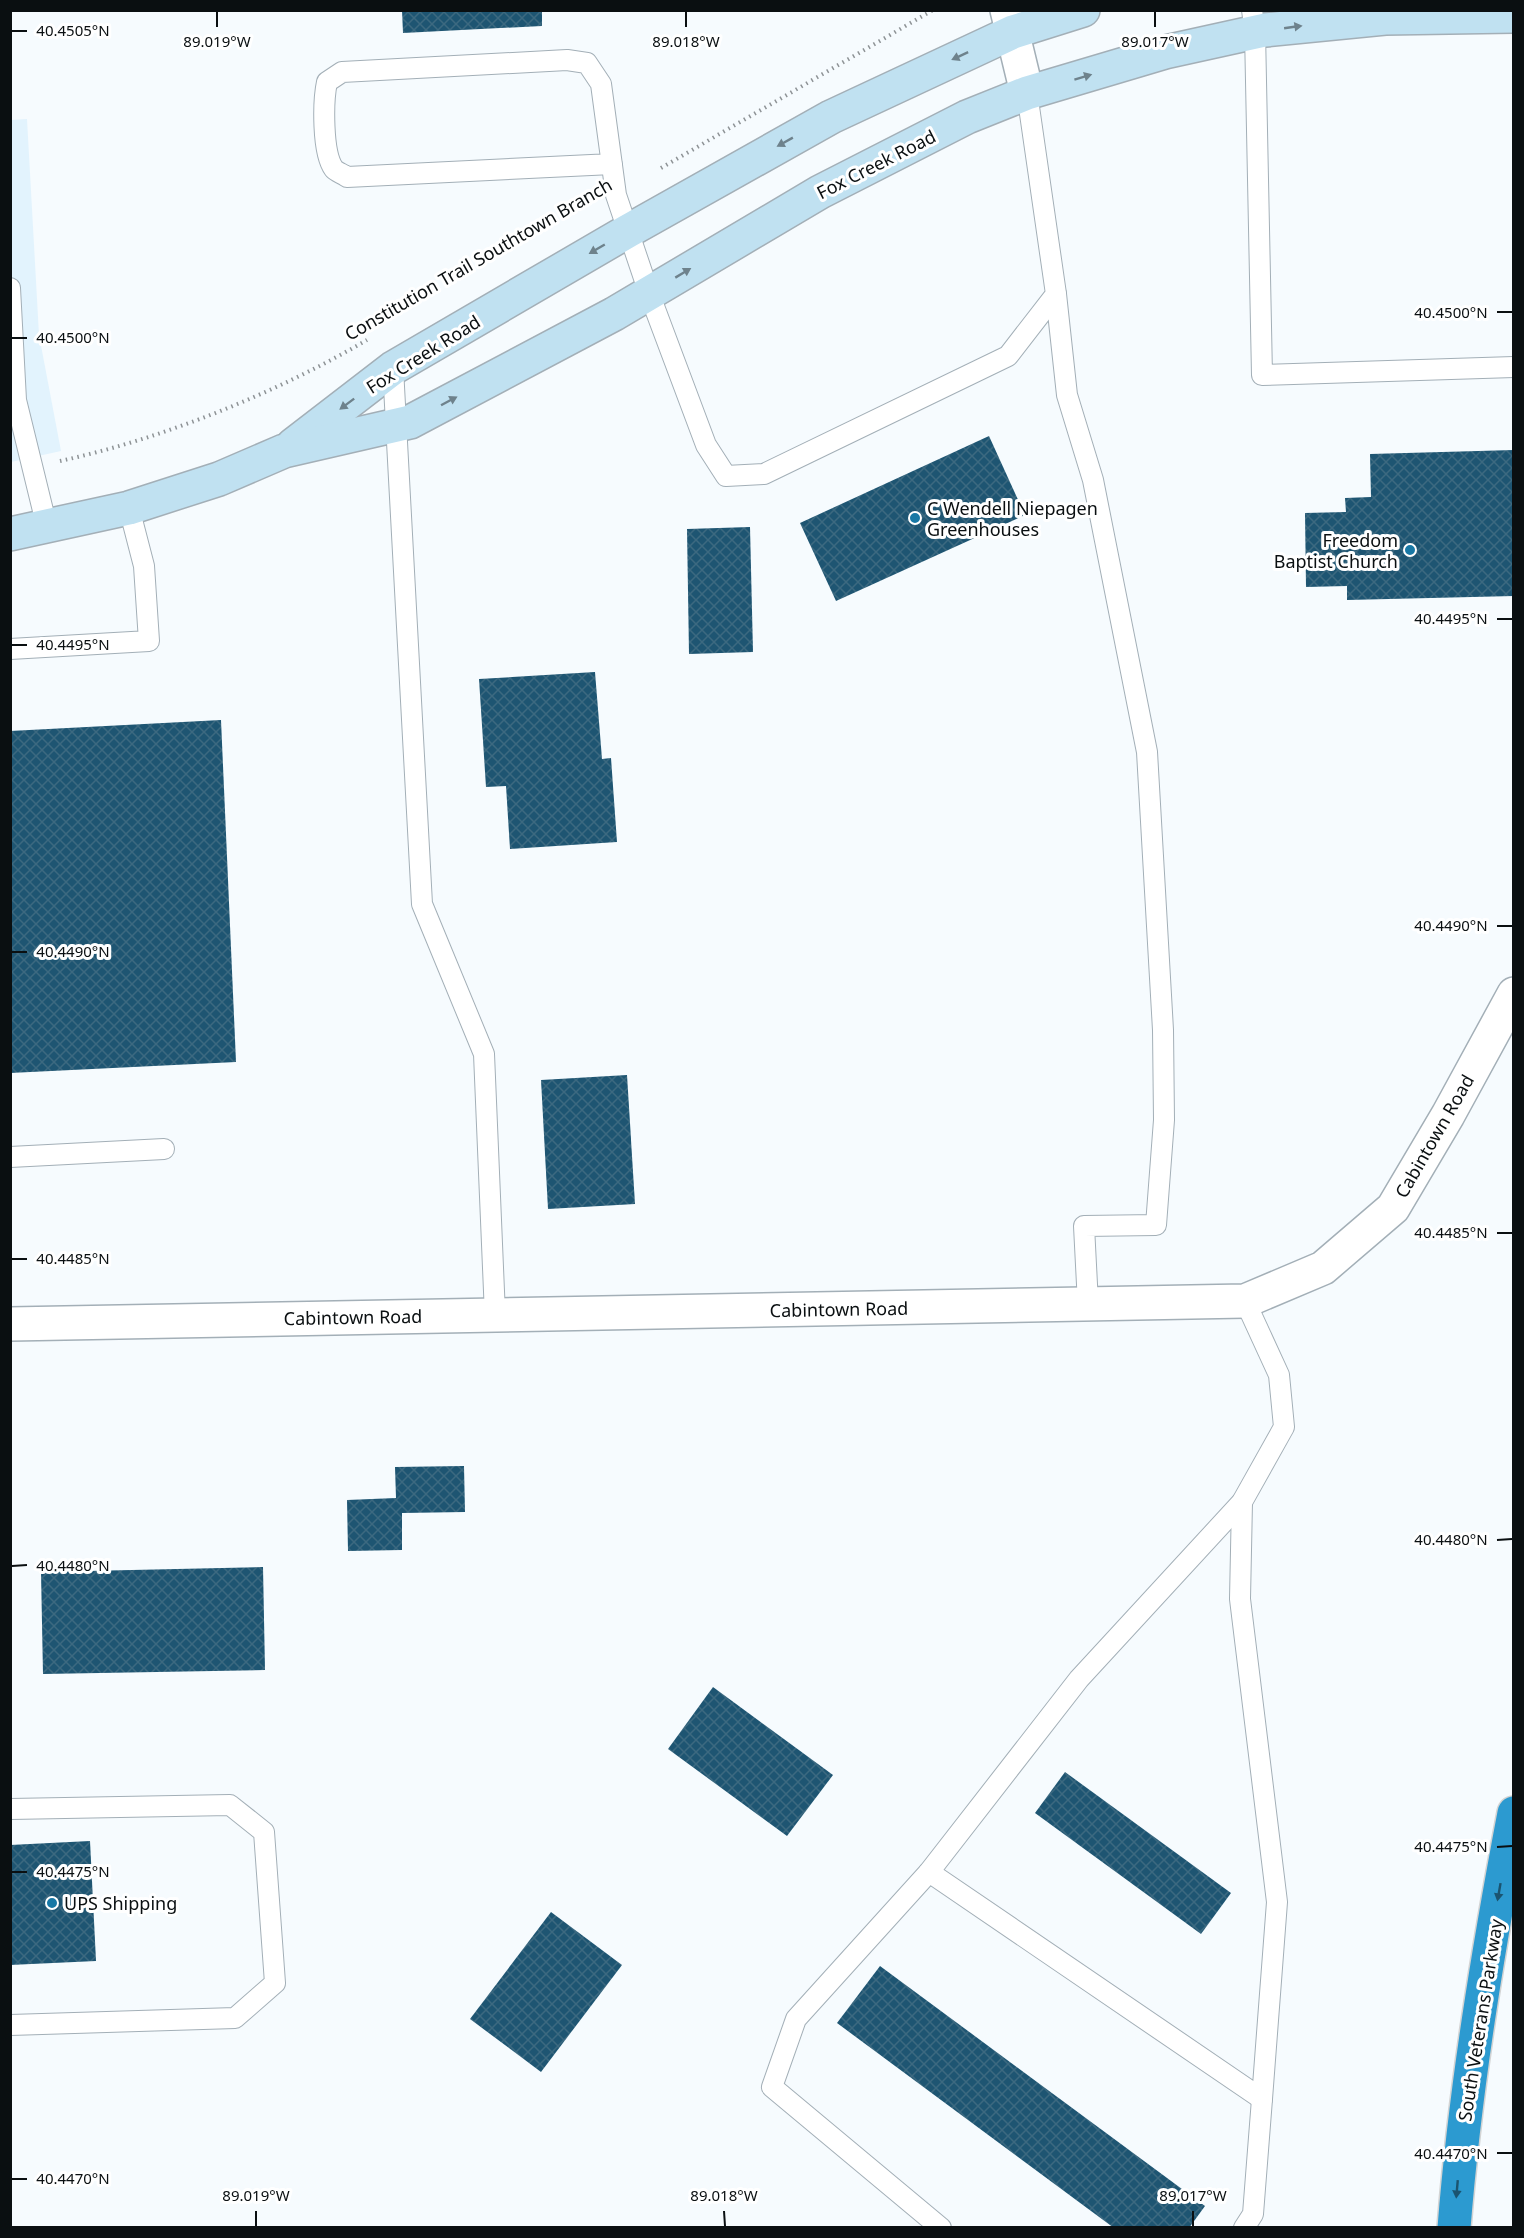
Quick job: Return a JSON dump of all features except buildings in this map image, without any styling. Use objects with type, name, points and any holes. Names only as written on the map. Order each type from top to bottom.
[{"type":"highway","name":"South Veterans Parkway","points":[[1454,2228],[1460,2149],[1498,1894],[1514,1814]]},
{"type":"main road","name":"Fox Creek Road","points":[[284,451],[393,368],[628,231],[831,117],[1010,21],[1083,10]]},
{"type":"main road","name":"Fox Creek Road","points":[[10,534],[129,508],[219,479],[284,451],[396,425],[420,417],[649,293],[820,192],[967,117],[1027,93],[1165,52],[1253,21],[1323,23],[1385,18],[1514,16]]},
{"type":"street","points":[[1010,21],[1027,93]]},
{"type":"street","name":"Cabintown Road","points":[[10,1324],[1245,1301],[1323,1268],[1393,1208],[1448,1115],[1514,994]]},
{"type":"lane","points":[[1253,21],[1262,375],[1514,368]]},
{"type":"lane","points":[[612,164],[347,177],[335,169],[328,154],[324,98],[327,82],[342,72],[567,60],[587,63],[602,84],[616,195],[628,231],[706,445],[726,476],[764,474],[1008,356],[1056,294]]},
{"type":"lane","points":[[1027,93],[1056,294],[1067,395],[1093,480],[1147,752],[1163,1030],[1164,1120],[1156,1225],[1084,1226],[1088,1304]]},
{"type":"lane","points":[[10,288],[16,400],[47,527]]},
{"type":"lane","points":[[393,368],[422,904],[484,1054],[495,1315]]},
{"type":"lane","points":[[10,649],[149,641],[144,566],[129,508]]},
{"type":"lane","points":[[10,1157],[164,1149]]},
{"type":"lane","points":[[941,2228],[772,2087],[796,2019],[929,1872],[1079,1679],[1242,1502],[1284,1427],[1279,1375],[1245,1301]]},
{"type":"lane","points":[[1242,1502],[1240,1599],[1277,1902],[1253,2214],[1244,2228]]},
{"type":"lane","points":[[10,1809],[230,1805],[264,1832],[275,1983],[235,2018],[10,2025]]},
{"type":"lane","points":[[929,1872],[1262,2099]]},
{"type":"path","name":"Constitution Trail Southtown Branch","points":[[616,195],[933,10]]},
{"type":"path","name":"Constitution Trail Southtown Branch","points":[[33,467],[88,455],[207,415],[319,368],[369,339]]},
{"type":"shaded area","points":[[27,119],[39,335],[61,451],[11,462],[10,120]]},
{"type":"place","name":"C Wendell Niepagen Greenhouses","points":[[915,518]]},
{"type":"place","name":"Freedom Baptist Church","points":[[1410,550]]},
{"type":"place","name":"UPS Shipping","points":[[52,1903]]}]
